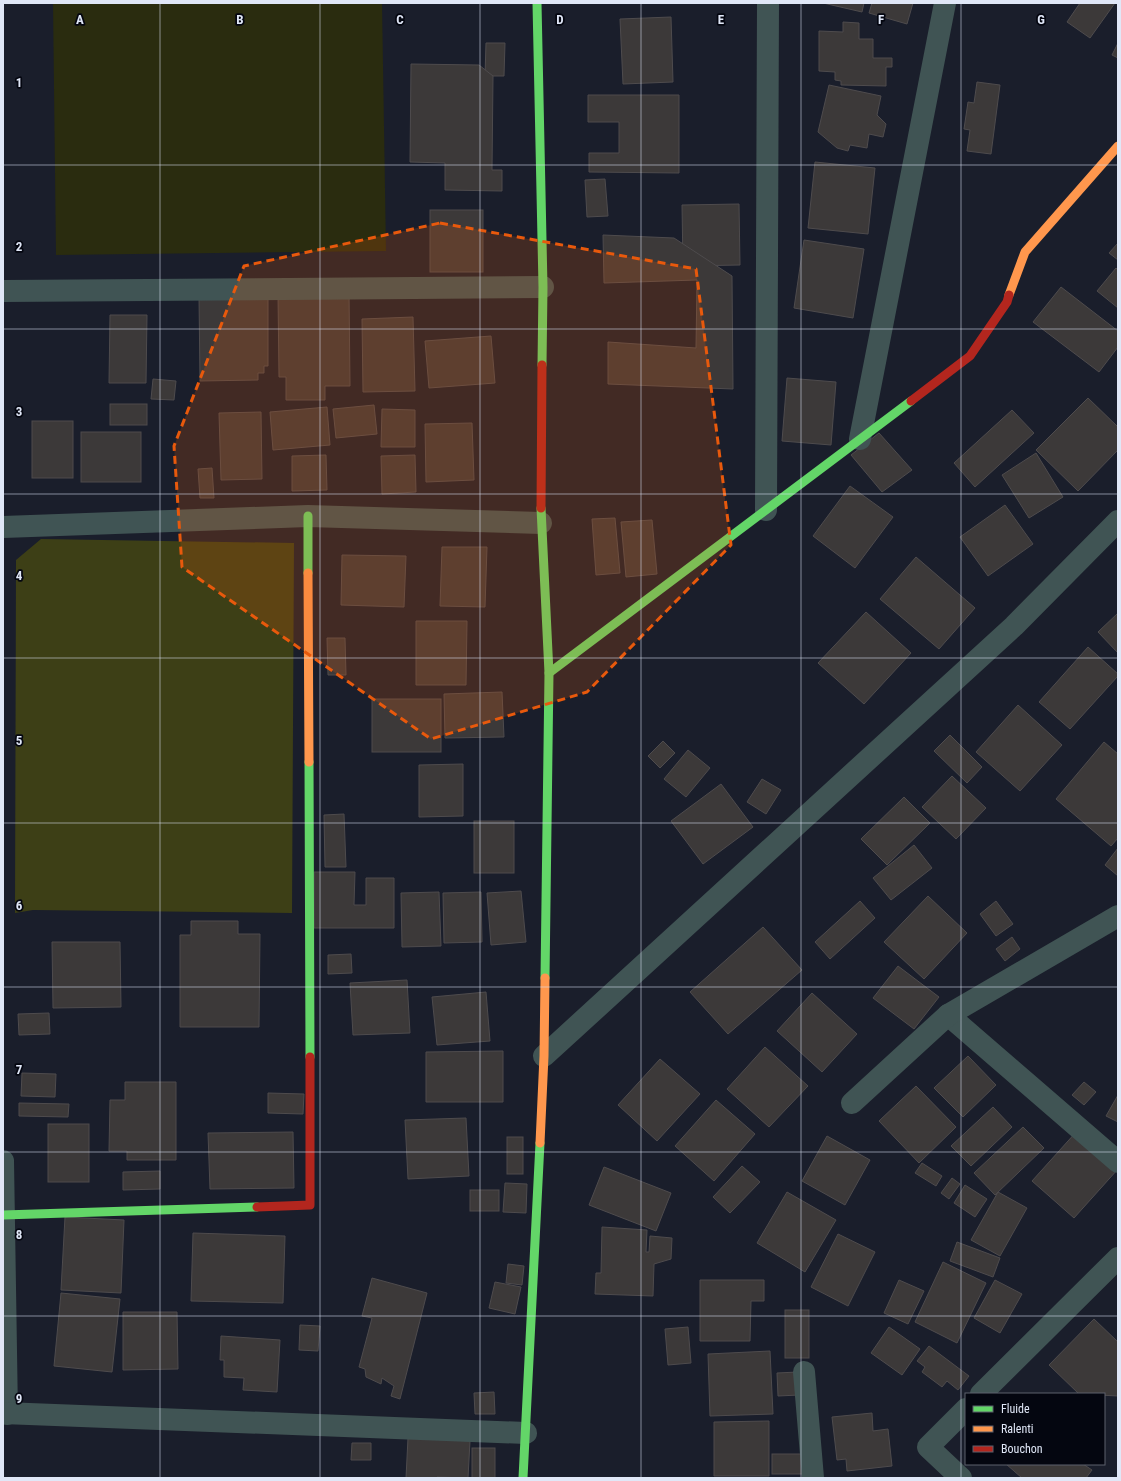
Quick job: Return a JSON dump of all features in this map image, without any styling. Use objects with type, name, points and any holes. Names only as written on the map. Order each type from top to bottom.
[{"type":"street","points":[[523,1478],[544,1056],[549,673],[541,523],[543,287],[538,3]]},
{"type":"street","points":[[766,510],[768,3]]},
{"type":"street","points":[[860,439],[945,3]]},
{"type":"street","points":[[549,673],[970,356],[1007,302],[1025,252],[1118,146]]},
{"type":"street","points":[[3,291],[543,287]]},
{"type":"street","points":[[3,527],[308,516],[541,523]]},
{"type":"street","points":[[4,1215],[310,1205],[308,516]]},
{"type":"street","points":[[544,1056],[1014,626],[1118,521]]},
{"type":"street","points":[[852,1103],[948,1015],[1118,916]]},
{"type":"street","points":[[948,1015],[1118,1162]]},
{"type":"street","points":[[3,1161],[5,1413],[526,1433]]},
{"type":"street","points":[[983,1393],[1118,1258]]},
{"type":"street","points":[[804,1372],[813,1478]]},
{"type":"street","points":[[961,1478],[928,1447],[965,1410]]},
{"type":"highlighted area","points":[[440,223],[696,269],[731,545],[587,692],[431,739],[182,567],[174,446],[244,266]]},
{"type":"green space","points":[[53,3],[382,3],[386,251],[56,255]]},
{"type":"green space","points":[[41,539],[294,543],[292,913],[33,910],[15,913],[16,560]]},
{"type":"building","points":[[823,3],[864,3],[862,12]]},
{"type":"building","points":[[872,3],[913,3],[907,24],[869,13]]},
{"type":"building","points":[[1080,3],[1115,3],[1090,38],[1067,22]]},
{"type":"building","points":[[671,17],[673,82],[623,84],[620,19]]},
{"type":"building","points":[[843,22],[859,23],[859,39],[873,39],[873,58],[892,58],[892,67],[886,67],[886,86],[841,85],[841,81],[835,80],[835,72],[819,71],[819,31],[843,32]]},
{"type":"building","points":[[486,43],[505,43],[504,76],[485,76]]},
{"type":"building","points":[[1118,43],[1118,58],[1112,55]]},
{"type":"building","points":[[411,64],[479,65],[493,76],[492,170],[502,170],[502,191],[445,190],[445,163],[410,162]]},
{"type":"building","points":[[977,82],[1000,85],[991,154],[967,151],[970,130],[964,129],[968,102],[974,103]]},
{"type":"building","points":[[829,85],[881,96],[877,115],[886,124],[883,137],[869,134],[867,148],[850,145],[848,151],[837,148],[818,132]]},
{"type":"building","points":[[588,95],[679,95],[679,173],[589,172],[589,153],[619,153],[619,122],[588,122]]},
{"type":"building","points":[[815,162],[875,168],[868,234],[808,228]]},
{"type":"building","points":[[605,179],[608,216],[587,217],[585,180]]},
{"type":"building","points":[[739,204],[740,265],[683,266],[682,205]]},
{"type":"building","points":[[430,210],[483,210],[483,272],[430,272]]},
{"type":"building","points":[[603,235],[674,238],[732,276],[733,389],[608,384],[608,342],[696,348],[697,280],[604,283]]},
{"type":"building","points":[[804,240],[864,249],[853,318],[794,308]]},
{"type":"building","points":[[1118,243],[1118,260],[1109,253]]},
{"type":"building","points":[[1116,268],[1118,270],[1118,308],[1097,291]]},
{"type":"building","points":[[1061,287],[1118,331],[1118,347],[1099,372],[1033,322]]},
{"type":"building","points":[[349,293],[350,386],[325,386],[325,400],[286,400],[286,377],[279,377],[278,294]]},
{"type":"building","points":[[268,295],[268,366],[264,366],[264,373],[258,373],[258,380],[200,381],[199,296]]},
{"type":"building","points":[[110,315],[147,315],[146,383],[109,383]]},
{"type":"building","points":[[413,317],[415,391],[363,392],[362,319]]},
{"type":"building","points":[[491,336],[495,383],[429,388],[425,341]]},
{"type":"building","points":[[787,378],[836,382],[831,445],[782,441]]},
{"type":"building","points":[[153,379],[176,381],[174,400],[151,399]]},
{"type":"building","points":[[1088,398],[1118,427],[1118,450],[1078,491],[1036,450]]},
{"type":"building","points":[[110,404],[147,404],[147,425],[110,425]]},
{"type":"building","points":[[374,405],[377,434],[336,438],[333,409]]},
{"type":"building","points":[[327,407],[330,445],[273,450],[270,412]]},
{"type":"building","points":[[382,409],[415,410],[415,447],[381,447]]},
{"type":"building","points":[[1012,410],[1034,433],[975,487],[954,463]]},
{"type":"building","points":[[261,412],[262,479],[221,480],[219,413]]},
{"type":"building","points":[[32,421],[73,421],[73,478],[32,478]]},
{"type":"building","points":[[472,423],[474,480],[426,482],[425,424]]},
{"type":"building","points":[[81,432],[141,432],[141,482],[81,482]]},
{"type":"building","points":[[879,433],[912,470],[882,492],[851,455]]},
{"type":"building","points":[[1036,453],[1063,497],[1029,518],[1002,475]]},
{"type":"building","points":[[326,455],[327,490],[292,491],[292,456]]},
{"type":"building","points":[[415,455],[416,492],[382,494],[381,456]]},
{"type":"building","points":[[212,468],[214,498],[200,498],[198,469]]},
{"type":"building","points":[[850,486],[893,517],[855,568],[813,536]]},
{"type":"building","points":[[1005,505],[1033,544],[988,576],[960,537]]},
{"type":"building","points":[[615,518],[620,573],[596,575],[592,519]]},
{"type":"building","points":[[652,520],[657,574],[626,577],[621,522]]},
{"type":"building","points":[[442,547],[487,547],[485,607],[440,606]]},
{"type":"building","points":[[342,555],[406,556],[404,607],[341,605]]},
{"type":"building","points":[[916,557],[975,608],[939,649],[880,599]]},
{"type":"building","points":[[866,612],[911,653],[864,704],[818,663]]},
{"type":"building","points":[[1118,613],[1118,653],[1098,632]]},
{"type":"building","points":[[416,621],[467,621],[466,685],[416,685]]},
{"type":"building","points":[[327,638],[345,638],[346,675],[328,675]]},
{"type":"building","points":[[1088,647],[1118,674],[1118,676],[1070,729],[1039,702]]},
{"type":"building","points":[[502,692],[504,737],[445,738],[444,694]]},
{"type":"building","points":[[372,699],[441,699],[441,752],[372,752]]},
{"type":"building","points":[[1018,705],[1062,745],[1020,791],[976,752]]},
{"type":"building","points":[[950,735],[982,767],[967,783],[934,751]]},
{"type":"building","points":[[663,741],[675,753],[660,768],[648,756]]},
{"type":"building","points":[[1104,742],[1118,754],[1118,838],[1111,846],[1056,799]]},
{"type":"building","points":[[688,750],[710,768],[686,797],[664,779]]},
{"type":"building","points":[[463,764],[463,816],[419,817],[419,765]]},
{"type":"building","points":[[952,776],[986,808],[956,839],[922,807]]},
{"type":"building","points":[[762,779],[781,790],[766,814],[747,802]]},
{"type":"building","points":[[721,784],[753,827],[703,864],[671,821]]},
{"type":"building","points":[[904,797],[930,823],[887,865],[861,839]]},
{"type":"building","points":[[344,814],[346,867],[325,867],[324,815]]},
{"type":"building","points":[[474,821],[514,821],[514,873],[474,873]]},
{"type":"building","points":[[914,845],[932,868],[891,900],[873,878]]},
{"type":"building","points":[[1118,848],[1118,876],[1105,865]]},
{"type":"building","points":[[314,872],[355,872],[354,905],[366,905],[366,878],[394,878],[394,928],[314,928]]},
{"type":"building","points":[[521,891],[526,942],[491,945],[487,893]]},
{"type":"building","points":[[439,892],[441,946],[402,947],[401,893]]},
{"type":"building","points":[[481,892],[482,942],[444,943],[443,893]]},
{"type":"building","points":[[928,896],[967,933],[924,979],[884,942]]},
{"type":"building","points":[[860,901],[875,918],[830,959],[815,942]]},
{"type":"building","points":[[996,901],[1013,924],[996,936],[980,914]]},
{"type":"building","points":[[191,921],[238,921],[238,934],[260,934],[259,1027],[180,1027],[180,935],[191,935]]},
{"type":"building","points":[[763,927],[802,970],[728,1034],[690,992]]},
{"type":"building","points":[[1012,937],[1020,949],[1005,961],[996,949]]},
{"type":"building","points":[[52,942],[120,942],[121,1007],[53,1008]]},
{"type":"building","points":[[351,954],[352,973],[328,974],[328,955]]},
{"type":"building","points":[[898,966],[939,997],[914,1029],[873,998]]},
{"type":"building","points":[[407,980],[410,1033],[353,1035],[350,983]]},
{"type":"building","points":[[486,992],[490,1041],[437,1045],[432,997]]},
{"type":"building","points":[[812,993],[857,1034],[822,1072],[777,1031]]},
{"type":"building","points":[[49,1013],[50,1034],[19,1035],[18,1014]]},
{"type":"building","points":[[765,1047],[808,1086],[769,1127],[727,1089]]},
{"type":"building","points":[[503,1051],[503,1102],[426,1102],[426,1052]]},
{"type":"building","points":[[968,1056],[996,1085],[963,1117],[934,1088]]},
{"type":"building","points":[[660,1059],[700,1094],[657,1141],[618,1105]]},
{"type":"building","points":[[22,1073],[56,1074],[55,1097],[21,1096]]},
{"type":"building","points":[[125,1082],[176,1082],[176,1160],[127,1160],[127,1151],[109,1151],[110,1100],[125,1100]]},
{"type":"building","points":[[1084,1082],[1096,1092],[1084,1105],[1072,1095]]},
{"type":"building","points":[[916,1086],[956,1127],[919,1163],[879,1121]]},
{"type":"building","points":[[268,1093],[304,1094],[303,1114],[268,1113]]},
{"type":"building","points":[[1118,1095],[1118,1122],[1106,1116]]},
{"type":"building","points":[[716,1100],[755,1134],[714,1181],[675,1146]]},
{"type":"building","points":[[19,1103],[69,1104],[68,1117],[19,1116]]},
{"type":"building","points":[[993,1107],[1012,1127],[971,1166],[951,1146]]},
{"type":"building","points":[[466,1118],[469,1176],[408,1179],[405,1120]]},
{"type":"building","points":[[48,1124],[89,1124],[89,1182],[48,1182]]},
{"type":"building","points":[[1023,1127],[1044,1148],[995,1195],[974,1173]]},
{"type":"building","points":[[1077,1131],[1118,1169],[1074,1218],[1032,1181]]},
{"type":"building","points":[[293,1132],[294,1188],[210,1189],[208,1133]]},
{"type":"building","points":[[827,1136],[870,1160],[845,1205],[802,1181]]},
{"type":"building","points":[[507,1137],[523,1137],[523,1174],[507,1174]]},
{"type":"building","points":[[922,1163],[942,1176],[936,1186],[915,1173]]},
{"type":"building","points":[[742,1166],[760,1182],[730,1213],[713,1197]]},
{"type":"building","points":[[604,1167],[671,1193],[656,1231],[589,1205]]},
{"type":"building","points":[[160,1171],[160,1189],[123,1190],[123,1172]]},
{"type":"building","points":[[952,1178],[960,1184],[949,1199],[941,1193]]},
{"type":"building","points":[[505,1183],[527,1184],[526,1213],[503,1212]]},
{"type":"building","points":[[965,1185],[987,1199],[975,1217],[954,1203]]},
{"type":"building","points":[[470,1190],[499,1190],[499,1211],[470,1211]]},
{"type":"building","points":[[787,1192],[836,1220],[805,1272],[757,1243]]},
{"type":"building","points":[[998,1192],[1027,1208],[1000,1256],[971,1240]]},
{"type":"building","points":[[65,1217],[124,1220],[121,1293],[61,1290]]},
{"type":"building","points":[[602,1227],[647,1230],[646,1252],[649,1252],[650,1236],[672,1238],[671,1259],[654,1264],[653,1296],[595,1294],[596,1273],[601,1273]]},
{"type":"building","points":[[193,1233],[285,1236],[283,1303],[191,1301]]},
{"type":"building","points":[[838,1234],[875,1252],[848,1306],[811,1287]]},
{"type":"building","points":[[957,1242],[1000,1258],[993,1277],[950,1261]]},
{"type":"building","points":[[943,1262],[986,1283],[957,1343],[915,1322]]},
{"type":"building","points":[[508,1264],[524,1266],[522,1285],[506,1283]]},
{"type":"building","points":[[372,1278],[427,1293],[400,1399],[391,1396],[394,1386],[382,1378],[381,1384],[366,1377],[365,1369],[359,1367],[372,1318],[362,1316]]},
{"type":"building","points":[[700,1280],[764,1280],[764,1301],[751,1301],[750,1341],[700,1341]]},
{"type":"building","points":[[899,1280],[924,1291],[908,1324],[884,1313]]},
{"type":"building","points":[[995,1280],[1022,1294],[1000,1333],[974,1318]]},
{"type":"building","points":[[495,1282],[521,1287],[515,1314],[489,1308]]},
{"type":"building","points":[[61,1293],[120,1299],[112,1372],[54,1366]]},
{"type":"building","points":[[785,1310],[809,1310],[809,1358],[785,1358]]},
{"type":"building","points":[[123,1312],[177,1312],[178,1369],[123,1370]]},
{"type":"building","points":[[1094,1319],[1118,1342],[1118,1396],[1105,1395],[1105,1393],[1078,1393],[1049,1365]]},
{"type":"building","points":[[300,1325],[320,1326],[318,1351],[299,1350]]},
{"type":"building","points":[[688,1327],[691,1363],[668,1365],[665,1329]]},
{"type":"building","points":[[889,1327],[920,1349],[902,1375],[871,1353]]},
{"type":"building","points":[[221,1336],[280,1340],[277,1392],[243,1390],[244,1378],[224,1377],[224,1360],[220,1360]]},
{"type":"building","points":[[929,1346],[969,1376],[958,1390],[947,1381],[942,1387],[922,1372],[925,1367],[917,1361]]},
{"type":"building","points":[[770,1351],[773,1414],[710,1416],[708,1354]]},
{"type":"building","points":[[798,1372],[799,1395],[778,1396],[777,1373]]},
{"type":"building","points":[[494,1392],[495,1414],[475,1414],[474,1393]]},
{"type":"building","points":[[872,1413],[873,1431],[888,1429],[892,1466],[847,1471],[846,1459],[837,1460],[832,1417]]},
{"type":"building","points":[[769,1421],[769,1476],[714,1476],[714,1422]]},
{"type":"building","points":[[408,1438],[470,1441],[468,1478],[406,1478]]},
{"type":"building","points":[[352,1443],[371,1443],[371,1460],[351,1460]]},
{"type":"building","points":[[472,1448],[495,1448],[495,1478],[472,1478]]},
{"type":"building","points":[[772,1454],[803,1454],[803,1474],[772,1474]]},
{"type":"building","points":[[1007,1465],[1084,1465],[1092,1470],[1086,1478],[1022,1478]]},
{"type":"traffic: fast","points":[[537,3],[543,287],[542,365]]},
{"type":"traffic: fast","points":[[549,673],[911,401]]},
{"type":"traffic: fast","points":[[541,508],[549,673],[545,978]]},
{"type":"traffic: fast","points":[[308,516],[308,573]]},
{"type":"traffic: fast","points":[[309,762],[310,1057]]},
{"type":"traffic: fast","points":[[523,1478],[540,1143]]},
{"type":"traffic: fast","points":[[3,1215],[257,1207]]},
{"type":"traffic: slow","points":[[1009,295],[1025,252],[1118,146]]},
{"type":"traffic: slow","points":[[308,573],[309,762]]},
{"type":"traffic: slow","points":[[540,1143],[544,1056],[545,978]]},
{"type":"traffic: jam","points":[[911,401],[970,356],[1007,302],[1009,295]]},
{"type":"traffic: jam","points":[[541,508],[542,365]]},
{"type":"traffic: jam","points":[[257,1207],[310,1205],[310,1057]]}]
